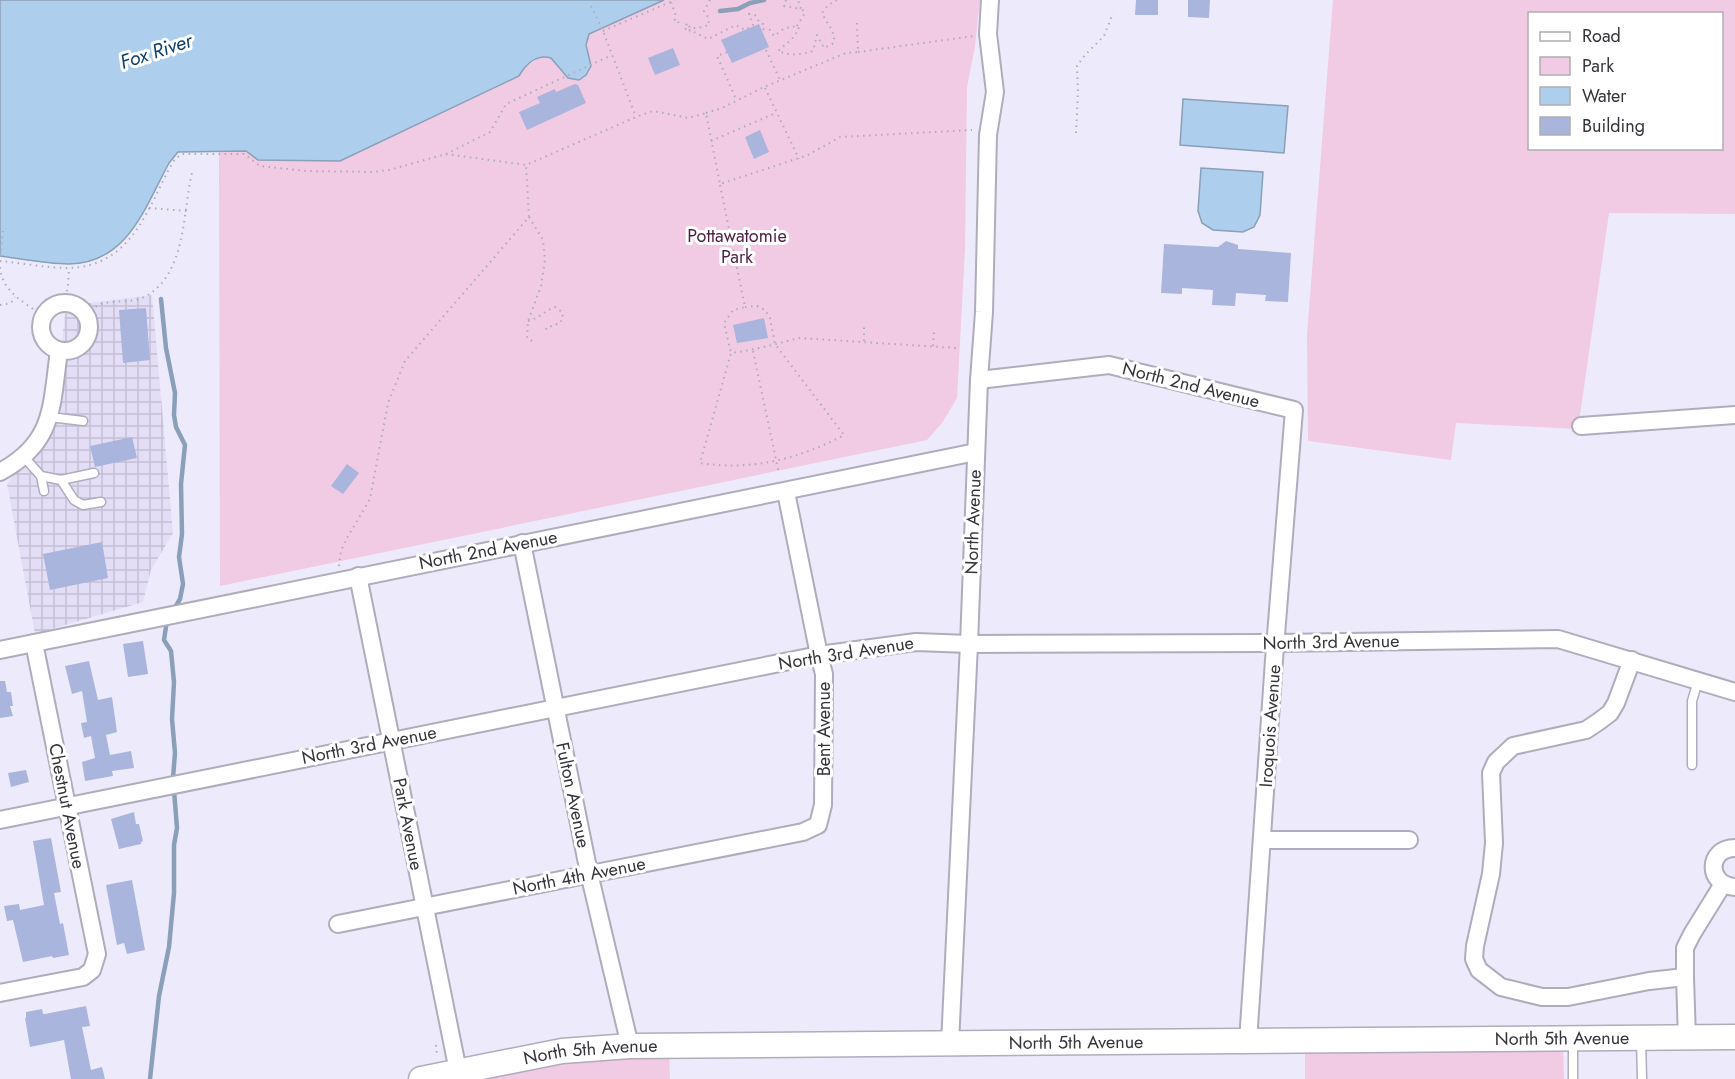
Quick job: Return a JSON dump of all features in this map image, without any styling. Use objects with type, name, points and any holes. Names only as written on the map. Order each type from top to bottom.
[{"type":"main road","name":"North 5th Avenue","points":[[421,1079],[562,1051],[630,1046],[1735,1037]]},
{"type":"street","name":"North Avenue","points":[[950,1044],[985,285],[988,135],[995,92],[988,34],[990,0]]},
{"type":"street","points":[[64,303],[76,306],[86,314],[89,330],[87,338],[75,349],[58,351],[52,348],[43,337],[41,330],[43,316],[48,309],[64,303]]},
{"type":"street","points":[[0,472],[20,462],[38,443],[50,417],[58,351]]},
{"type":"street","name":"North 2nd Avenue","points":[[979,380],[1109,365],[1294,410]]},
{"type":"street","name":"Iroquois Avenue","points":[[1248,1041],[1294,410]]},
{"type":"street","points":[[1581,426],[1735,415]]},
{"type":"street","name":"North 2nd Avenue","points":[[0,650],[976,452]]},
{"type":"street","name":"Bent Avenue","points":[[786,492],[824,674],[823,806],[818,825]]},
{"type":"street","name":"Fulton Avenue","points":[[522,543],[589,873],[630,1046]]},
{"type":"street","name":"Park Avenue","points":[[350,578],[392,741],[458,1071]]},
{"type":"street","name":"North 3rd Avenue","points":[[0,820],[819,655],[916,642],[969,644],[1276,643],[1558,639],[1735,692]]},
{"type":"street","name":"Chestnut Avenue","points":[[0,993],[83,977],[92,970],[97,954],[34,643]]},
{"type":"street","points":[[1632,660],[1610,713],[1586,730],[1513,746],[1496,762],[1491,773],[1494,843],[1491,874],[1474,959],[1479,970],[1500,987],[1542,997],[1569,997],[1649,981],[1685,977]]},
{"type":"street","name":"North 4th Avenue","points":[[338,924],[803,832],[818,825]]},
{"type":"street","points":[[1262,840],[1409,840]]},
{"type":"street","points":[[1687,1039],[1685,948],[1692,934],[1729,886],[1715,875],[1714,863],[1720,852],[1735,848]]},
{"type":"lane","points":[[50,417],[83,421]]},
{"type":"lane","points":[[24,457],[41,476],[44,491]]},
{"type":"lane","points":[[41,476],[61,480],[94,473]]},
{"type":"lane","points":[[61,480],[74,500],[83,505],[101,502]]},
{"type":"lane","points":[[1692,765],[1692,701],[1698,681]]},
{"type":"lane","points":[[1573,1039],[1573,1079]]},
{"type":"lane","points":[[1641,1039],[1642,1079]]},
{"type":"path","points":[[603,31],[675,0]]},
{"type":"path","points":[[680,27],[688,23],[690,28],[709,25],[708,17],[704,12],[710,0]]},
{"type":"path","points":[[786,0],[783,6],[801,9]]},
{"type":"path","points":[[671,2],[675,20],[680,27],[708,39],[736,25],[745,30],[753,25],[749,14],[755,15],[763,24],[763,29],[770,30],[774,36],[785,28],[797,26],[805,13],[798,0]]},
{"type":"path","points":[[797,26],[800,29],[778,51],[789,55],[800,55],[813,51],[817,35],[824,48],[834,43],[834,36],[822,13],[828,5],[837,0]]},
{"type":"path","points":[[591,6],[636,117]]},
{"type":"path","points":[[1076,133],[1077,66],[1104,36],[1113,13]]},
{"type":"path","points":[[857,22],[858,52]]},
{"type":"path","points":[[446,154],[526,165],[653,111],[688,118],[722,108],[764,87],[846,53],[988,34]]},
{"type":"path","points":[[766,50],[780,81]]},
{"type":"path","points":[[727,52],[717,56],[737,100]]},
{"type":"path","points":[[3,231],[0,258],[69,268],[102,260],[124,247],[132,238],[175,159],[182,154],[244,153],[260,166],[306,171],[374,172],[389,170],[446,154],[490,132],[506,104],[612,55]]},
{"type":"path","points":[[764,87],[798,159]]},
{"type":"path","points":[[706,113],[745,307]]},
{"type":"path","points":[[711,141],[777,113]]},
{"type":"path","points":[[720,184],[798,159],[840,137],[972,129]]},
{"type":"path","points":[[526,165],[529,217],[543,240],[545,261],[541,286],[528,321],[527,338],[534,342]]},
{"type":"path","points":[[86,314],[100,305],[140,299],[155,290],[168,271],[180,245],[193,169]]},
{"type":"path","points":[[149,208],[187,211]]},
{"type":"path","points":[[350,578],[339,563],[341,551],[370,499],[388,403],[405,361],[529,217]]},
{"type":"path","points":[[0,267],[1,279],[15,297],[43,316]]},
{"type":"path","points":[[64,303],[69,268]]},
{"type":"path","points":[[0,305],[11,303],[15,297]]},
{"type":"path","points":[[757,306],[765,310],[770,318],[775,344],[844,435],[802,454],[776,461],[748,466],[718,466],[700,463],[730,353],[724,323],[733,310],[757,306]]},
{"type":"path","points":[[528,321],[539,318],[547,310],[555,307],[562,312],[563,318],[560,323],[546,328],[547,333]]},
{"type":"path","points":[[864,326],[864,341]]},
{"type":"path","points":[[933,346],[934,331]]},
{"type":"path","points":[[730,353],[753,350],[799,338],[956,348]]},
{"type":"path","points":[[753,350],[779,474]]},
{"type":"path","points":[[436,1043],[437,1058]]},
{"type":"shaded area","points":[[152,295],[173,533],[151,570],[143,602],[35,634],[7,484],[53,419],[66,306]]},
{"type":"green space","name":"Pottawatomie Park","points":[[664,0],[980,0],[975,46],[967,87],[965,249],[957,398],[942,423],[927,440],[220,586],[219,151],[246,151],[523,69],[540,57],[551,58],[568,78],[579,80],[589,34]]},
{"type":"green space","points":[[1333,0],[1735,0],[1735,214],[1609,213],[1578,429],[1456,423],[1451,460],[1308,441],[1307,335]]},
{"type":"green space","points":[[1563,1048],[1564,1079],[1305,1079],[1305,1049]]},
{"type":"green space","points":[[669,1051],[670,1079],[451,1079],[562,1056]]},
{"type":"water","name":"Fox River","points":[[0,0],[664,0],[589,34],[586,45],[591,66],[586,75],[579,80],[568,78],[551,58],[541,57],[529,64],[519,76],[340,161],[258,160],[246,151],[178,152],[169,163],[132,230],[120,243],[106,254],[89,261],[69,264],[0,256]]},
{"type":"water","points":[[1183,99],[1288,106],[1284,153],[1180,145]]},
{"type":"water","points":[[1201,168],[1263,172],[1260,215],[1254,227],[1243,232],[1213,230],[1202,223],[1198,211]]},
{"type":"building","points":[[1136,0],[1158,0],[1158,15],[1135,15]]},
{"type":"building","points":[[1188,0],[1210,0],[1209,18],[1188,17]]},
{"type":"building","points":[[759,24],[769,47],[732,63],[721,40]]},
{"type":"building","points":[[673,48],[680,65],[655,75],[648,58]]},
{"type":"building","points":[[575,84],[578,85],[586,103],[527,130],[519,112],[540,103],[537,97]]},
{"type":"building","points":[[760,130],[769,152],[754,159],[745,137]]},
{"type":"building","points":[[1226,241],[1238,245],[1238,249],[1291,253],[1288,302],[1265,301],[1266,295],[1236,293],[1235,306],[1212,305],[1213,290],[1182,288],[1182,294],[1161,293],[1164,244],[1218,247]]},
{"type":"building","points":[[146,308],[150,360],[123,363],[119,310]]},
{"type":"building","points":[[764,318],[768,338],[737,343],[733,325]]},
{"type":"building","points":[[132,437],[137,458],[95,467],[90,446]]},
{"type":"building","points":[[347,464],[359,473],[343,494],[331,486]]},
{"type":"building","points":[[102,542],[108,578],[50,590],[43,554]]},
{"type":"building","points":[[143,641],[148,674],[128,677],[123,644]]},
{"type":"building","points":[[89,661],[98,700],[112,697],[117,732],[106,735],[110,755],[131,751],[134,768],[112,771],[113,776],[85,781],[82,762],[95,758],[91,736],[84,738],[81,723],[87,722],[82,691],[72,694],[65,666]]},
{"type":"building","points":[[0,681],[5,681],[7,692],[11,692],[13,706],[10,706],[13,716],[0,718]]},
{"type":"building","points":[[26,770],[29,782],[11,787],[8,773]]},
{"type":"building","points":[[134,812],[143,841],[141,844],[119,849],[111,819]]},
{"type":"building","points":[[51,838],[61,892],[54,893],[69,955],[23,962],[13,920],[7,921],[4,906],[19,904],[20,910],[44,905],[33,841]]},
{"type":"building","points":[[132,880],[145,950],[127,954],[124,943],[117,945],[106,885]]},
{"type":"building","points":[[86,1006],[90,1026],[82,1027],[91,1070],[102,1067],[105,1079],[71,1079],[64,1040],[30,1047],[26,1012],[42,1009],[45,1014]]},
{"type":"waterway","points":[[720,11],[738,9],[764,0]]},
{"type":"waterway","points":[[161,299],[166,348],[175,393],[174,415],[176,427],[185,445],[181,484],[182,534],[179,557],[183,584],[180,599],[173,611]]},
{"type":"waterway","points":[[150,1079],[159,996],[169,947],[174,893],[174,845],[177,828],[173,778],[174,682],[171,651],[164,640],[167,620]]}]
